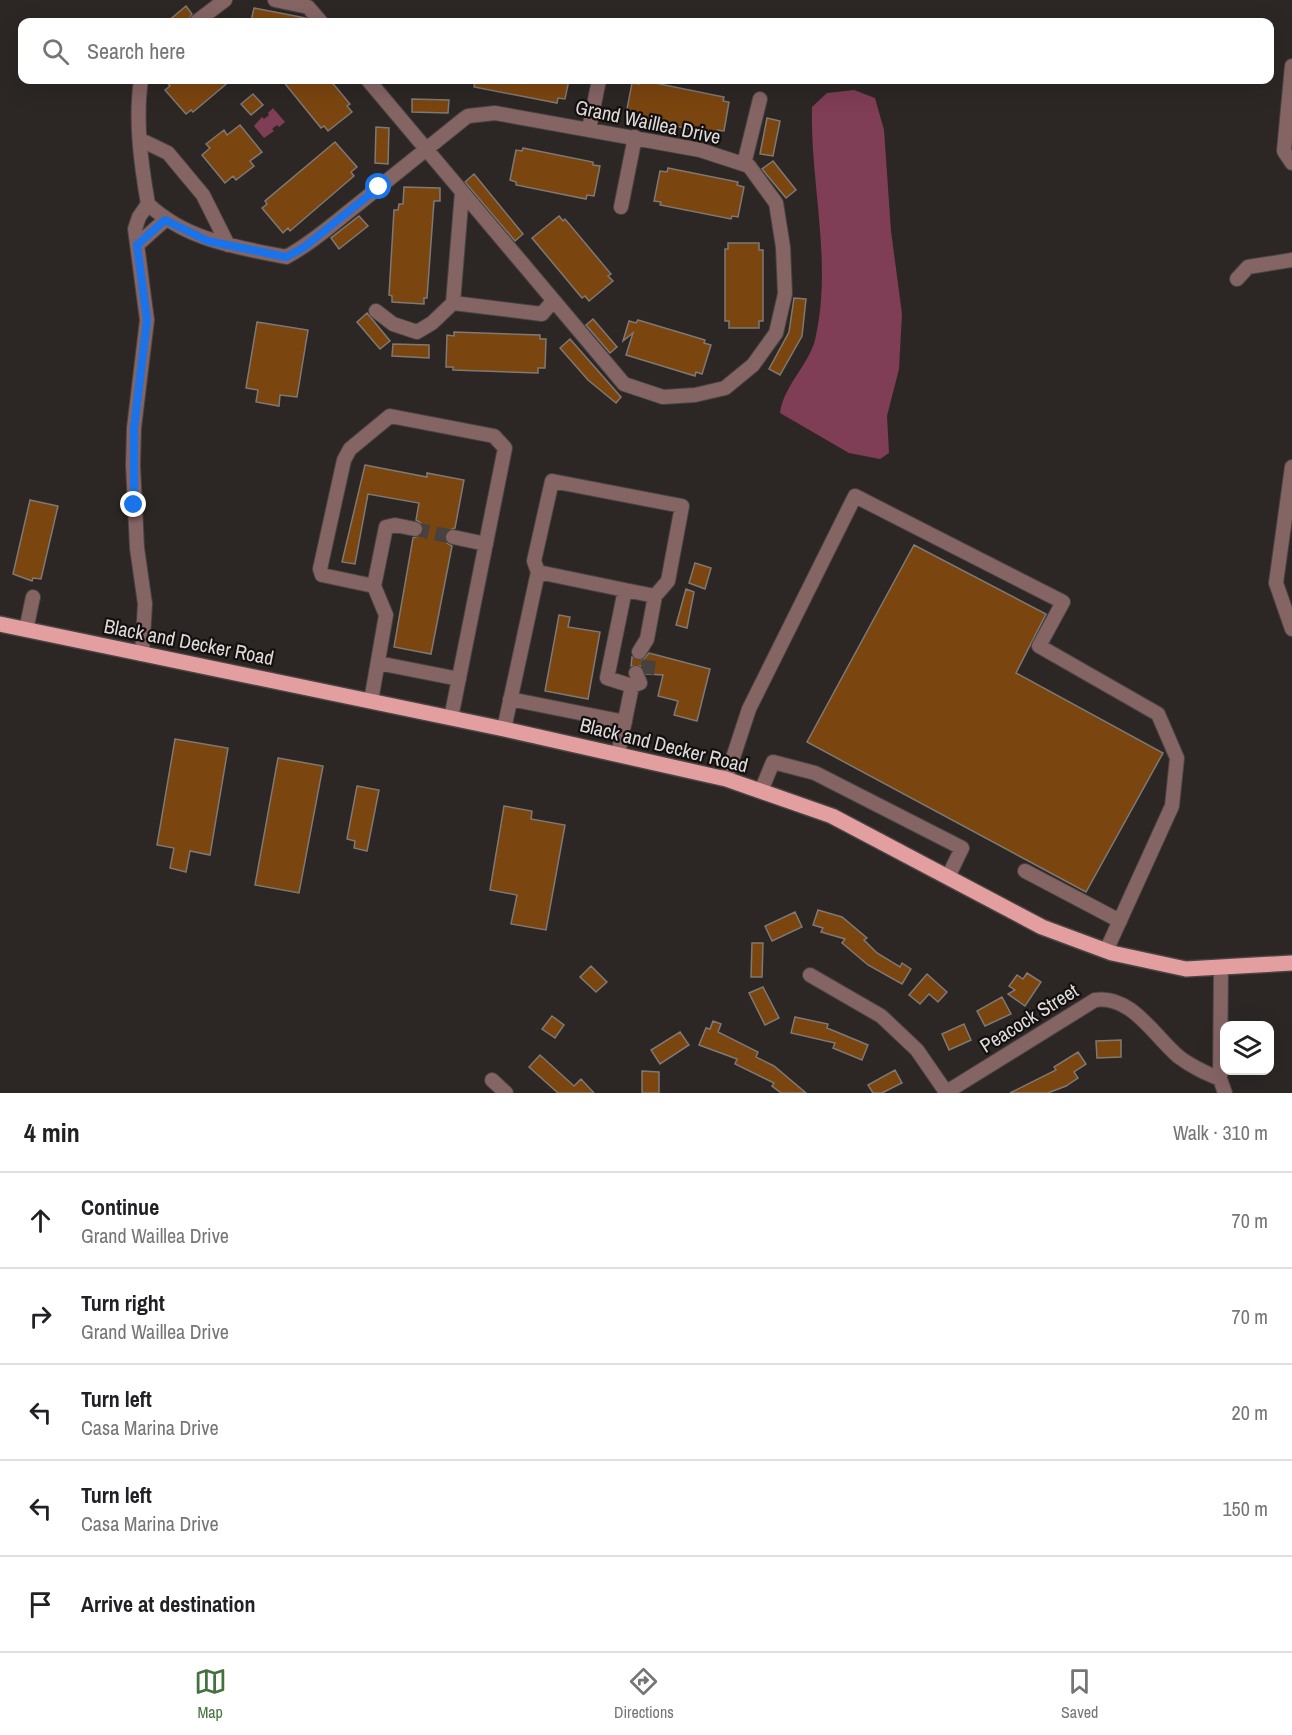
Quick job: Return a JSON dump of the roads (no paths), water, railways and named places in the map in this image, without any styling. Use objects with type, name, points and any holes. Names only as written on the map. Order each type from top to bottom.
[{"type":"main road","name":"Black and Decker Road","points":[[0,624],[504,729],[726,779],[832,816],[1042,927],[1106,951],[1186,969],[1292,963]]},
{"type":"street","points":[[201,18],[225,0]]},
{"type":"street","points":[[275,0],[308,7],[318,18]]},
{"type":"street","points":[[1292,66],[1284,151],[1292,163]]},
{"type":"street","points":[[140,84],[138,97],[143,175],[148,204],[139,217],[135,229],[147,320],[134,428],[133,465],[137,548],[145,604],[142,654]]},
{"type":"street","points":[[371,84],[624,384],[663,397],[695,395],[725,388],[753,365],[776,333],[785,294],[783,247],[776,204],[749,166],[744,164],[760,99]]},
{"type":"street","points":[[589,129],[598,84]]},
{"type":"street","name":"Grand Waillea Drive","points":[[148,204],[165,220],[208,241],[286,257],[303,248],[465,118],[495,113],[700,150],[744,164]]},
{"type":"street","points":[[621,207],[635,137]]},
{"type":"street","points":[[141,140],[168,153],[203,195],[228,245]]},
{"type":"street","points":[[376,311],[393,324],[417,332],[432,323],[453,303],[462,192]]},
{"type":"street","points":[[139,217],[152,233]]},
{"type":"street","points":[[137,245],[165,220]]},
{"type":"street","points":[[1237,279],[1248,267],[1292,260]]},
{"type":"street","points":[[453,303],[542,314],[553,301]]},
{"type":"street","points":[[374,586],[322,575],[320,569],[344,460],[350,449],[390,416],[494,436],[505,448],[451,718]]},
{"type":"street","points":[[1292,466],[1276,583],[1292,629]]},
{"type":"street","points":[[504,729],[538,572],[534,561],[552,481],[682,506],[668,581],[655,596],[645,648]]},
{"type":"street","points":[[726,779],[749,709],[855,496],[1063,603],[1040,646],[1158,714],[1177,758],[1172,806],[1106,951]]},
{"type":"street","points":[[371,701],[386,615],[374,586],[386,527],[395,525],[415,529]]},
{"type":"street","points":[[453,537],[486,544]]},
{"type":"street","points":[[538,572],[655,596]]},
{"type":"street","points":[[618,754],[625,722],[639,679],[607,678],[626,590]]},
{"type":"street","points":[[26,630],[33,597]]},
{"type":"street","points":[[378,663],[459,679]]},
{"type":"street","points":[[510,699],[625,722]]},
{"type":"street","points":[[761,791],[773,762],[815,773],[962,848],[948,877]]},
{"type":"street","points":[[1025,871],[1120,921]]},
{"type":"street","points":[[1221,967],[1220,1079],[1226,1093]]},
{"type":"street","points":[[810,975],[862,1003],[894,1028],[916,1050],[946,1093]]},
{"type":"street","name":"Peacock Street","points":[[946,1093],[1095,1000],[1104,998],[1122,1003],[1178,1056],[1220,1079]]},
{"type":"street","points":[[492,1080],[506,1093]]},
{"type":"tunnel","points":[[415,529],[453,537]]},
{"type":"tunnel","points":[[647,674],[650,653]]}]
